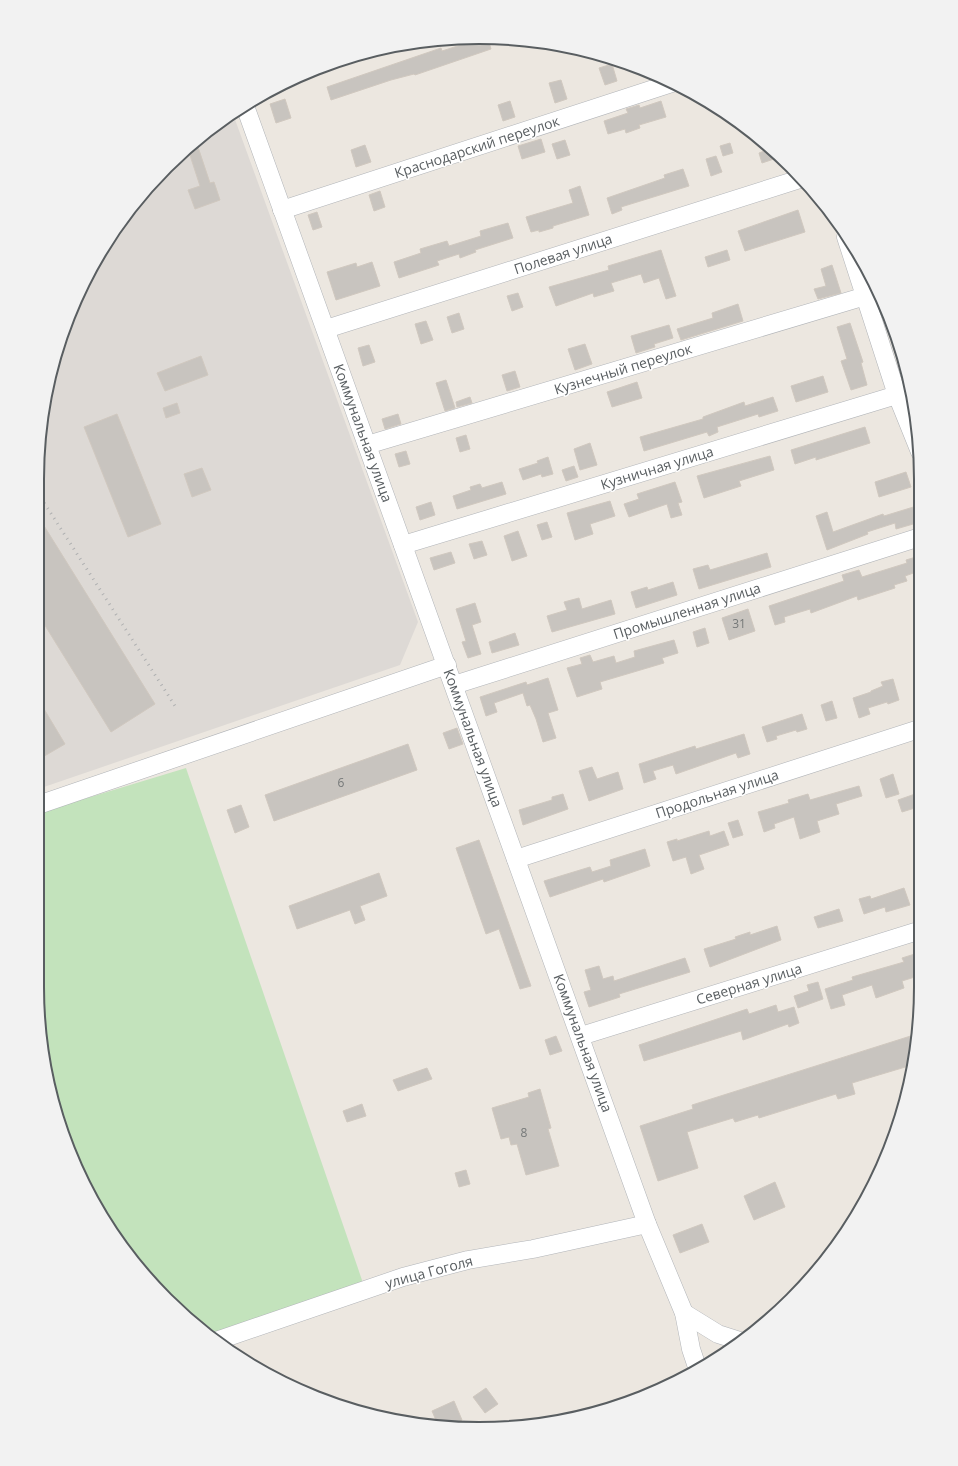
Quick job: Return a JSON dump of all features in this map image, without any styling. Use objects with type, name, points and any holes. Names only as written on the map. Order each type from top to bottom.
[{"type":"street","name":"Краснодарский переулок","points":[[282,210],[664,86]]},
{"type":"street","name":"Коммунальная улица","points":[[247,111],[581,1036],[647,1224],[684,1313],[691,1349],[696,1364]]},
{"type":"street","name":"Полевая улица","points":[[326,329],[796,180]]},
{"type":"street","name":"Кузнечный переулок","points":[[367,445],[872,294]]},
{"type":"street","points":[[875,299],[908,407]]},
{"type":"street","name":"Кузничная улица","points":[[403,545],[904,393]]},
{"type":"street","name":"Промышленная улица","points":[[454,685],[914,539]]},
{"type":"street","points":[[44,803],[447,665]]},
{"type":"street","name":"Продольная улица","points":[[516,859],[914,731]]},
{"type":"street","name":"Северная улица","points":[[581,1036],[914,933]]},
{"type":"street","name":"улица Гоголя","points":[[224,1339],[403,1277],[468,1260],[533,1249],[647,1224]]},
{"type":"street","points":[[684,1313],[718,1334],[734,1339]]},
{"type":"shaded area","points":[[235,119],[418,622],[400,665],[44,787],[44,479],[48,422],[52,394],[59,366],[77,313],[102,261],[117,237],[152,192],[171,171],[192,152]]},
{"type":"green space","points":[[186,768],[363,1283],[218,1335],[171,1295],[134,1252],[117,1229],[102,1204],[77,1153],[67,1127],[52,1072],[45,1015],[44,987],[44,811]]},
{"type":"building","points":[[490,44],[491,49],[415,75],[391,80],[331,100],[327,87],[441,48],[442,51],[462,45]]},
{"type":"building","points":[[612,65],[617,81],[605,85],[599,68]]},
{"type":"building","points":[[561,80],[567,99],[555,103],[549,83]]},
{"type":"building","points":[[285,99],[291,118],[276,123],[270,104]]},
{"type":"building","points":[[510,101],[515,117],[503,121],[498,105]]},
{"type":"building","points":[[661,101],[666,117],[639,125],[640,128],[626,133],[625,129],[608,134],[604,121],[628,113],[626,109],[639,105],[640,108]]},
{"type":"building","points":[[541,139],[545,152],[522,159],[518,146]]},
{"type":"building","points":[[565,140],[570,155],[557,159],[552,144]]},
{"type":"building","points":[[730,143],[733,153],[723,156],[720,146]]},
{"type":"building","points":[[365,145],[371,162],[356,167],[351,150]]},
{"type":"building","points":[[198,147],[210,183],[214,182],[220,200],[195,209],[188,190],[200,186],[190,154]]},
{"type":"building","points":[[765,151],[774,159],[762,163],[759,153]]},
{"type":"building","points":[[716,156],[722,172],[711,176],[706,159]]},
{"type":"building","points":[[683,169],[689,186],[621,207],[622,210],[612,214],[607,198],[665,178],[664,175]]},
{"type":"building","points":[[580,186],[589,215],[553,226],[553,228],[539,232],[539,230],[531,232],[526,217],[573,203],[569,190]]},
{"type":"building","points":[[380,191],[385,207],[374,211],[369,195]]},
{"type":"building","points":[[798,210],[805,232],[745,251],[738,231]]},
{"type":"building","points":[[317,212],[322,227],[313,230],[308,215]]},
{"type":"building","points":[[508,223],[513,238],[475,250],[476,252],[460,258],[459,254],[437,261],[439,265],[399,278],[394,262],[421,253],[420,249],[447,241],[449,246],[481,236],[480,231]]},
{"type":"building","points":[[661,250],[676,296],[666,299],[659,278],[644,283],[641,274],[611,283],[614,291],[594,297],[593,293],[556,306],[549,287],[609,270],[608,266]]},
{"type":"building","points":[[727,250],[730,260],[708,267],[705,257]]},
{"type":"building","points":[[372,262],[380,286],[336,300],[327,272],[356,263],[357,267]]},
{"type":"building","points":[[832,265],[841,293],[818,299],[814,289],[826,286],[821,269]]},
{"type":"building","points":[[518,293],[523,307],[512,311],[507,296]]},
{"type":"building","points":[[738,304],[743,321],[681,340],[677,329],[713,318],[712,313]]},
{"type":"building","points":[[459,313],[464,329],[452,333],[447,317]]},
{"type":"building","points":[[426,321],[433,340],[421,344],[415,324]]},
{"type":"building","points":[[850,323],[863,362],[861,363],[867,385],[851,390],[841,361],[847,359],[837,327]]},
{"type":"building","points":[[669,325],[673,338],[654,344],[655,347],[636,353],[631,336]]},
{"type":"building","points":[[585,344],[592,364],[575,370],[568,349]]},
{"type":"building","points":[[369,345],[375,362],[363,366],[358,348]]},
{"type":"building","points":[[201,356],[208,375],[165,391],[157,373]]},
{"type":"building","points":[[515,371],[520,387],[507,391],[502,375]]},
{"type":"building","points":[[823,376],[828,392],[796,402],[791,386]]},
{"type":"building","points":[[446,380],[455,408],[445,411],[436,383]]},
{"type":"building","points":[[637,382],[642,398],[612,407],[607,392]]},
{"type":"building","points":[[470,397],[472,403],[457,407],[456,402]]},
{"type":"building","points":[[773,397],[778,411],[759,417],[758,414],[717,427],[718,432],[709,436],[707,432],[644,451],[640,437],[703,419],[703,417],[744,402],[745,406]]},
{"type":"building","points":[[177,403],[180,413],[166,418],[163,408]]},
{"type":"building","points":[[117,414],[161,524],[128,537],[84,427]]},
{"type":"building","points":[[398,414],[401,424],[385,429],[382,419]]},
{"type":"building","points":[[865,427],[870,443],[816,460],[816,457],[795,464],[791,450]]},
{"type":"building","points":[[466,435],[470,449],[460,452],[456,438]]},
{"type":"building","points":[[590,443],[597,465],[580,470],[574,449]]},
{"type":"building","points":[[406,451],[410,464],[399,467],[395,454]]},
{"type":"building","points":[[770,456],[774,470],[739,481],[741,486],[704,498],[697,476]]},
{"type":"building","points":[[548,457],[553,474],[542,477],[541,474],[523,480],[519,469],[538,463],[537,461]]},
{"type":"building","points":[[574,466],[578,477],[566,481],[562,470]]},
{"type":"building","points":[[202,468],[211,490],[192,497],[184,474]]},
{"type":"building","points":[[906,472],[911,487],[879,497],[875,482]]},
{"type":"building","points":[[502,482],[506,494],[457,509],[453,496],[471,490],[470,487],[480,484],[482,488]]},
{"type":"building","points":[[675,482],[682,502],[678,503],[682,515],[671,518],[667,504],[629,517],[624,504],[639,499],[637,494]]},
{"type":"building","points":[[610,501],[615,516],[590,524],[593,534],[575,540],[567,513]]},
{"type":"building","points":[[431,502],[435,515],[420,520],[416,507]]},
{"type":"building","points":[[914,507],[914,524],[896,529],[895,523],[867,532],[868,534],[827,550],[816,516],[827,512],[833,532],[883,514],[884,516]]},
{"type":"building","points":[[547,522],[552,537],[542,540],[537,525]]},
{"type":"building","points":[[44,526],[155,704],[111,732],[44,624]]},
{"type":"building","points":[[518,531],[527,556],[512,561],[504,536]]},
{"type":"building","points":[[482,541],[487,555],[474,559],[469,544]]},
{"type":"building","points":[[451,552],[455,563],[434,570],[430,558]]},
{"type":"building","points":[[767,553],[771,567],[699,589],[693,569],[708,565],[710,570]]},
{"type":"building","points":[[914,558],[914,573],[905,576],[907,581],[894,585],[895,588],[858,600],[857,596],[811,613],[810,609],[784,617],[785,622],[775,625],[769,606],[844,581],[842,575],[859,570],[862,577],[907,563],[906,560]]},
{"type":"building","points":[[673,582],[677,595],[636,608],[631,592],[647,587],[648,590]]},
{"type":"building","points":[[579,598],[582,609],[611,600],[615,614],[552,632],[547,616],[567,610],[564,602]]},
{"type":"building","points":[[475,603],[481,622],[472,625],[481,654],[468,658],[462,642],[466,641],[456,609]]},
{"type":"building","points":[[748,609],[755,631],[729,640],[722,618]]},
{"type":"building","points":[[705,628],[709,643],[697,647],[693,632]]},
{"type":"building","points":[[515,633],[519,645],[492,653],[489,642]]},
{"type":"building","points":[[674,640],[678,653],[662,658],[664,663],[600,682],[602,689],[577,697],[567,668],[582,664],[580,658],[590,655],[593,662],[614,656],[616,663],[635,657],[634,651]]},
{"type":"building","points":[[548,678],[558,710],[548,713],[556,738],[543,742],[536,719],[530,705],[527,706],[523,693],[494,703],[497,712],[486,716],[480,697],[526,682],[527,685]]},
{"type":"building","points":[[893,679],[899,700],[868,708],[870,714],[859,718],[853,698],[883,686],[881,682]]},
{"type":"building","points":[[832,701],[837,718],[826,721],[821,705]]},
{"type":"building","points":[[44,709],[65,744],[44,756]]},
{"type":"building","points":[[802,714],[807,729],[797,732],[796,730],[776,736],[777,739],[767,742],[762,727]]},
{"type":"building","points":[[457,728],[463,744],[449,749],[443,733]]},
{"type":"building","points":[[744,734],[750,754],[738,758],[736,753],[676,774],[673,765],[653,771],[656,779],[644,783],[639,764],[695,746],[696,749]]},
{"type":"building","points":[[408,744],[417,770],[274,821],[265,795]]},
{"type":"building","points":[[592,767],[597,779],[618,772],[623,789],[589,801],[579,771]]},
{"type":"building","points":[[893,774],[899,794],[886,798],[880,779]]},
{"type":"building","points":[[859,786],[862,796],[836,804],[839,814],[817,821],[820,832],[800,839],[794,817],[774,824],[775,828],[764,832],[758,812],[789,803],[788,800],[808,794],[810,800]]},
{"type":"building","points":[[563,794],[568,809],[523,825],[519,810],[552,800],[552,797]]},
{"type":"building","points":[[914,794],[914,808],[902,812],[898,800]]},
{"type":"building","points":[[241,805],[249,827],[235,833],[227,810]]},
{"type":"building","points":[[738,820],[743,835],[733,838],[728,823]]},
{"type":"building","points":[[709,831],[710,836],[724,831],[729,845],[699,855],[704,869],[691,874],[686,857],[673,861],[667,842],[677,839],[677,841]]},
{"type":"building","points":[[479,840],[531,986],[520,989],[499,929],[486,934],[456,848]]},
{"type":"building","points":[[645,849],[650,866],[604,882],[603,879],[550,897],[544,881],[590,867],[592,872],[611,866],[610,860]]},
{"type":"building","points":[[379,873],[387,896],[360,906],[365,920],[355,924],[350,910],[297,929],[289,906]]},
{"type":"building","points":[[904,888],[910,905],[886,912],[885,907],[864,914],[859,899],[870,896],[871,899]]},
{"type":"building","points":[[839,909],[843,921],[818,928],[814,917]]},
{"type":"building","points":[[777,926],[781,940],[710,967],[704,949],[736,939],[735,937],[750,932],[750,935]]},
{"type":"building","points":[[914,954],[914,977],[902,981],[904,988],[876,998],[872,985],[842,995],[845,1005],[831,1009],[825,989],[853,980],[852,977],[904,962],[902,958]]},
{"type":"building","points":[[685,958],[690,972],[619,994],[620,997],[589,1007],[584,992],[591,990],[585,970],[599,966],[603,979],[613,976],[614,981]]},
{"type":"building","points":[[818,982],[823,999],[798,1008],[794,996],[809,991],[807,985]]},
{"type":"building","points":[[776,1005],[778,1012],[794,1007],[799,1023],[789,1027],[788,1024],[743,1040],[741,1031],[644,1061],[639,1045],[747,1009],[749,1014]]},
{"type":"building","points":[[556,1036],[562,1051],[550,1055],[545,1040]]},
{"type":"building","points":[[911,1036],[907,1067],[852,1083],[855,1094],[838,1099],[836,1094],[759,1118],[758,1115],[735,1122],[733,1118],[687,1132],[698,1168],[658,1181],[640,1126],[693,1109],[692,1105]]},
{"type":"building","points":[[427,1068],[432,1079],[398,1091],[393,1080]]},
{"type":"building","points":[[540,1089],[551,1128],[548,1129],[559,1166],[526,1175],[517,1144],[511,1145],[509,1137],[501,1139],[492,1108],[529,1097],[528,1093]]},
{"type":"building","points":[[362,1104],[366,1116],[347,1122],[343,1111]]},
{"type":"building","points":[[466,1170],[470,1184],[459,1187],[455,1173]]},
{"type":"building","points":[[775,1182],[785,1207],[754,1220],[744,1196]]},
{"type":"building","points":[[702,1224],[709,1242],[680,1253],[673,1235]]},
{"type":"building","points":[[486,1388],[498,1404],[485,1413],[473,1397]]},
{"type":"building","points":[[454,1401],[462,1420],[459,1421],[436,1419],[432,1411]]},
{"type":"railway","points":[[44,503],[177,709]]}]
